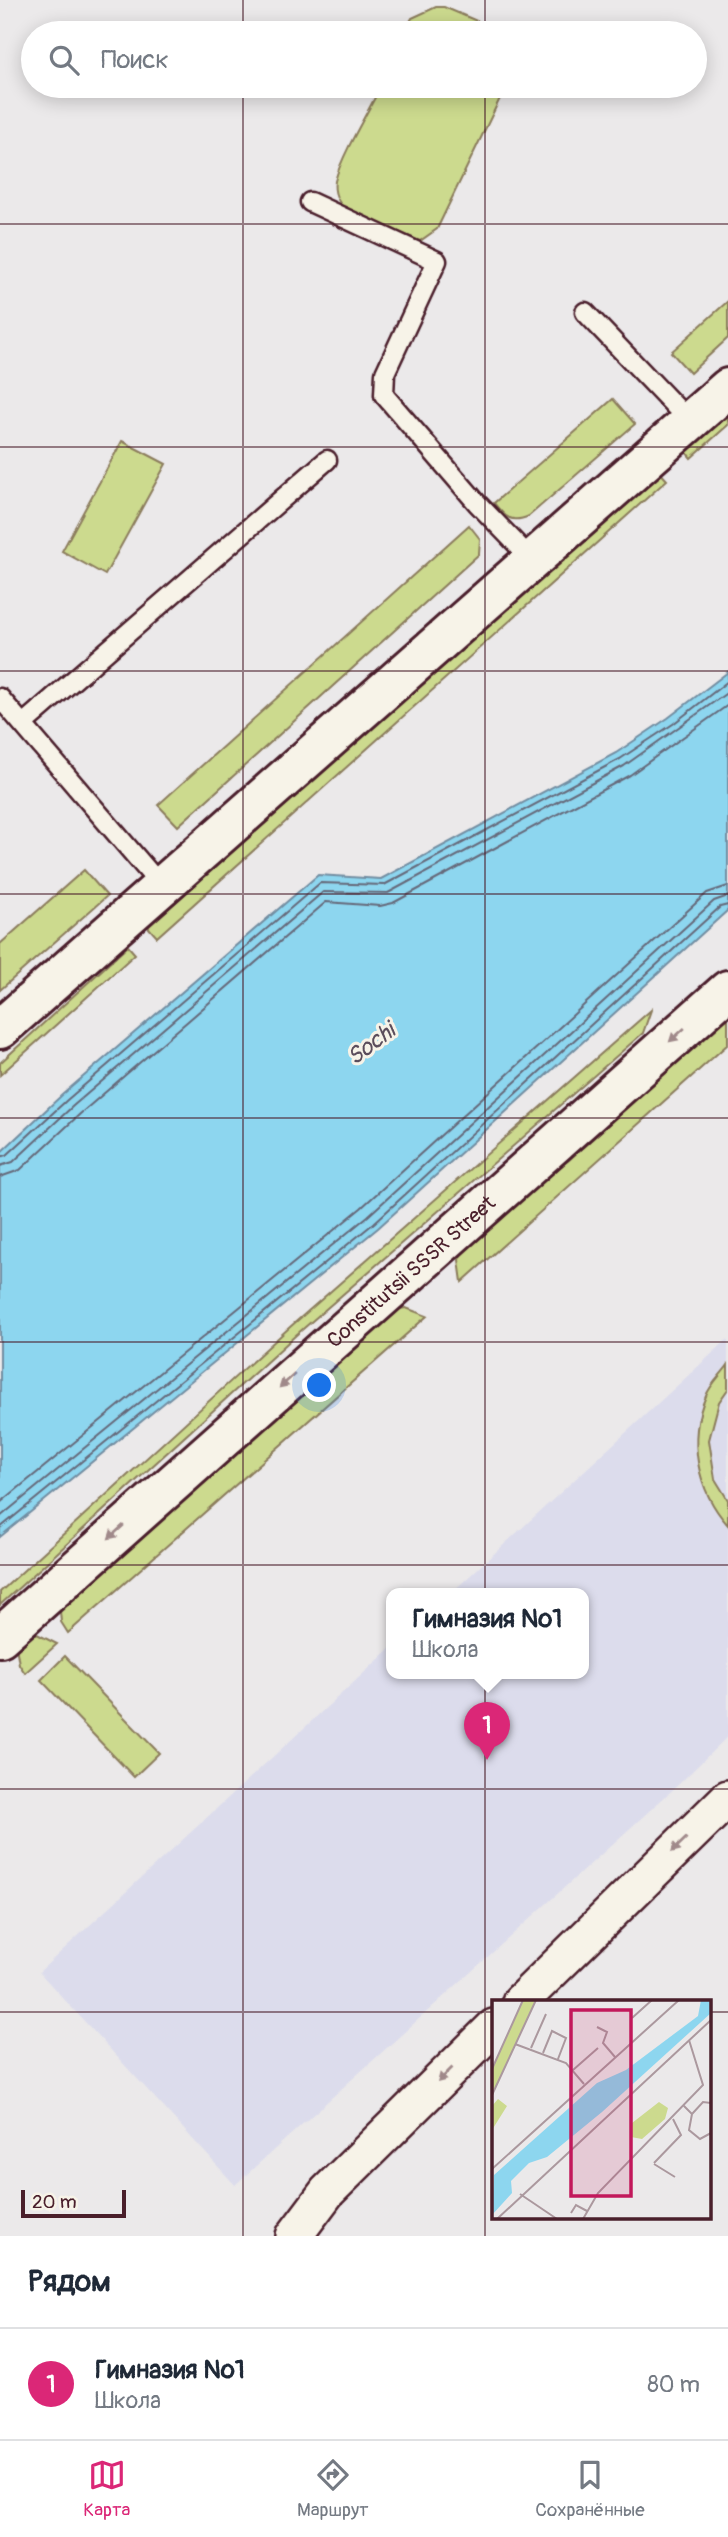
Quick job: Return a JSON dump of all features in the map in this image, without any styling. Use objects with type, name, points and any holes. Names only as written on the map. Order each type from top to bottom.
[{"type":"street","points":[[0,1029],[728,388]]},
{"type":"street","name":"Constitutsii SSSR Street","points":[[0,1637],[728,990]]},
{"type":"street","points":[[521,2000],[728,1798]]},
{"type":"street","points":[[294,2236],[327,2192],[492,2029]]},
{"type":"lane","points":[[310,202],[437,261],[385,373],[384,395],[477,503],[532,560]]},
{"type":"lane","points":[[585,312],[690,422]]},
{"type":"lane","points":[[23,724],[327,460]]},
{"type":"lane","points":[[0,698],[161,886]]},
{"type":"shaded area","points":[[728,1339],[728,1736],[679,1784],[235,2185],[39,1972],[386,1653],[386,1679],[589,1679],[589,1588],[457,1588]]},
{"type":"green space","points":[[436,7],[444,7],[477,21],[410,21]]},
{"type":"green space","points":[[375,98],[500,98],[437,229],[420,241],[346,210],[338,201],[335,181]]},
{"type":"green space","points":[[728,301],[728,338],[690,373],[671,352]]},
{"type":"green space","points":[[613,399],[635,424],[529,516],[513,519],[502,512],[494,503]]},
{"type":"green space","points":[[728,405],[728,425],[691,458],[681,446]]},
{"type":"green space","points":[[122,441],[166,464],[105,575],[62,551]]},
{"type":"green space","points":[[658,470],[667,480],[157,937],[148,927]]},
{"type":"green space","points":[[469,525],[480,539],[479,554],[178,826],[158,805]]},
{"type":"green space","points":[[84,870],[107,896],[0,990],[0,944]]},
{"type":"green space","points":[[128,946],[135,954],[0,1075],[0,1063]]},
{"type":"green space","points":[[651,1010],[643,1033],[296,1335],[0,1605],[0,1592],[290,1327]]},
{"type":"green space","points":[[728,1016],[728,1044],[462,1282],[459,1260],[464,1245],[516,1200],[569,1160]]},
{"type":"green space","points":[[406,1308],[427,1316],[68,1633],[61,1622],[59,1600],[393,1310]]},
{"type":"green space","points":[[728,1365],[728,1389],[719,1402],[709,1440],[715,1479],[728,1500],[728,1525],[717,1511],[702,1481],[696,1447],[700,1412],[706,1396]]},
{"type":"green space","points":[[33,1632],[57,1644],[25,1673],[19,1664],[16,1646]]},
{"type":"green space","points":[[65,1656],[159,1753],[134,1777],[41,1680]]},
{"type":"water","name":"Sochi","points":[[728,672],[728,910],[378,1228],[0,1537],[0,1153],[62,1095],[318,875],[381,879],[616,753],[668,718]]},
{"type":"place","name":"Гимназия №1","points":[[487,1760]]}]
